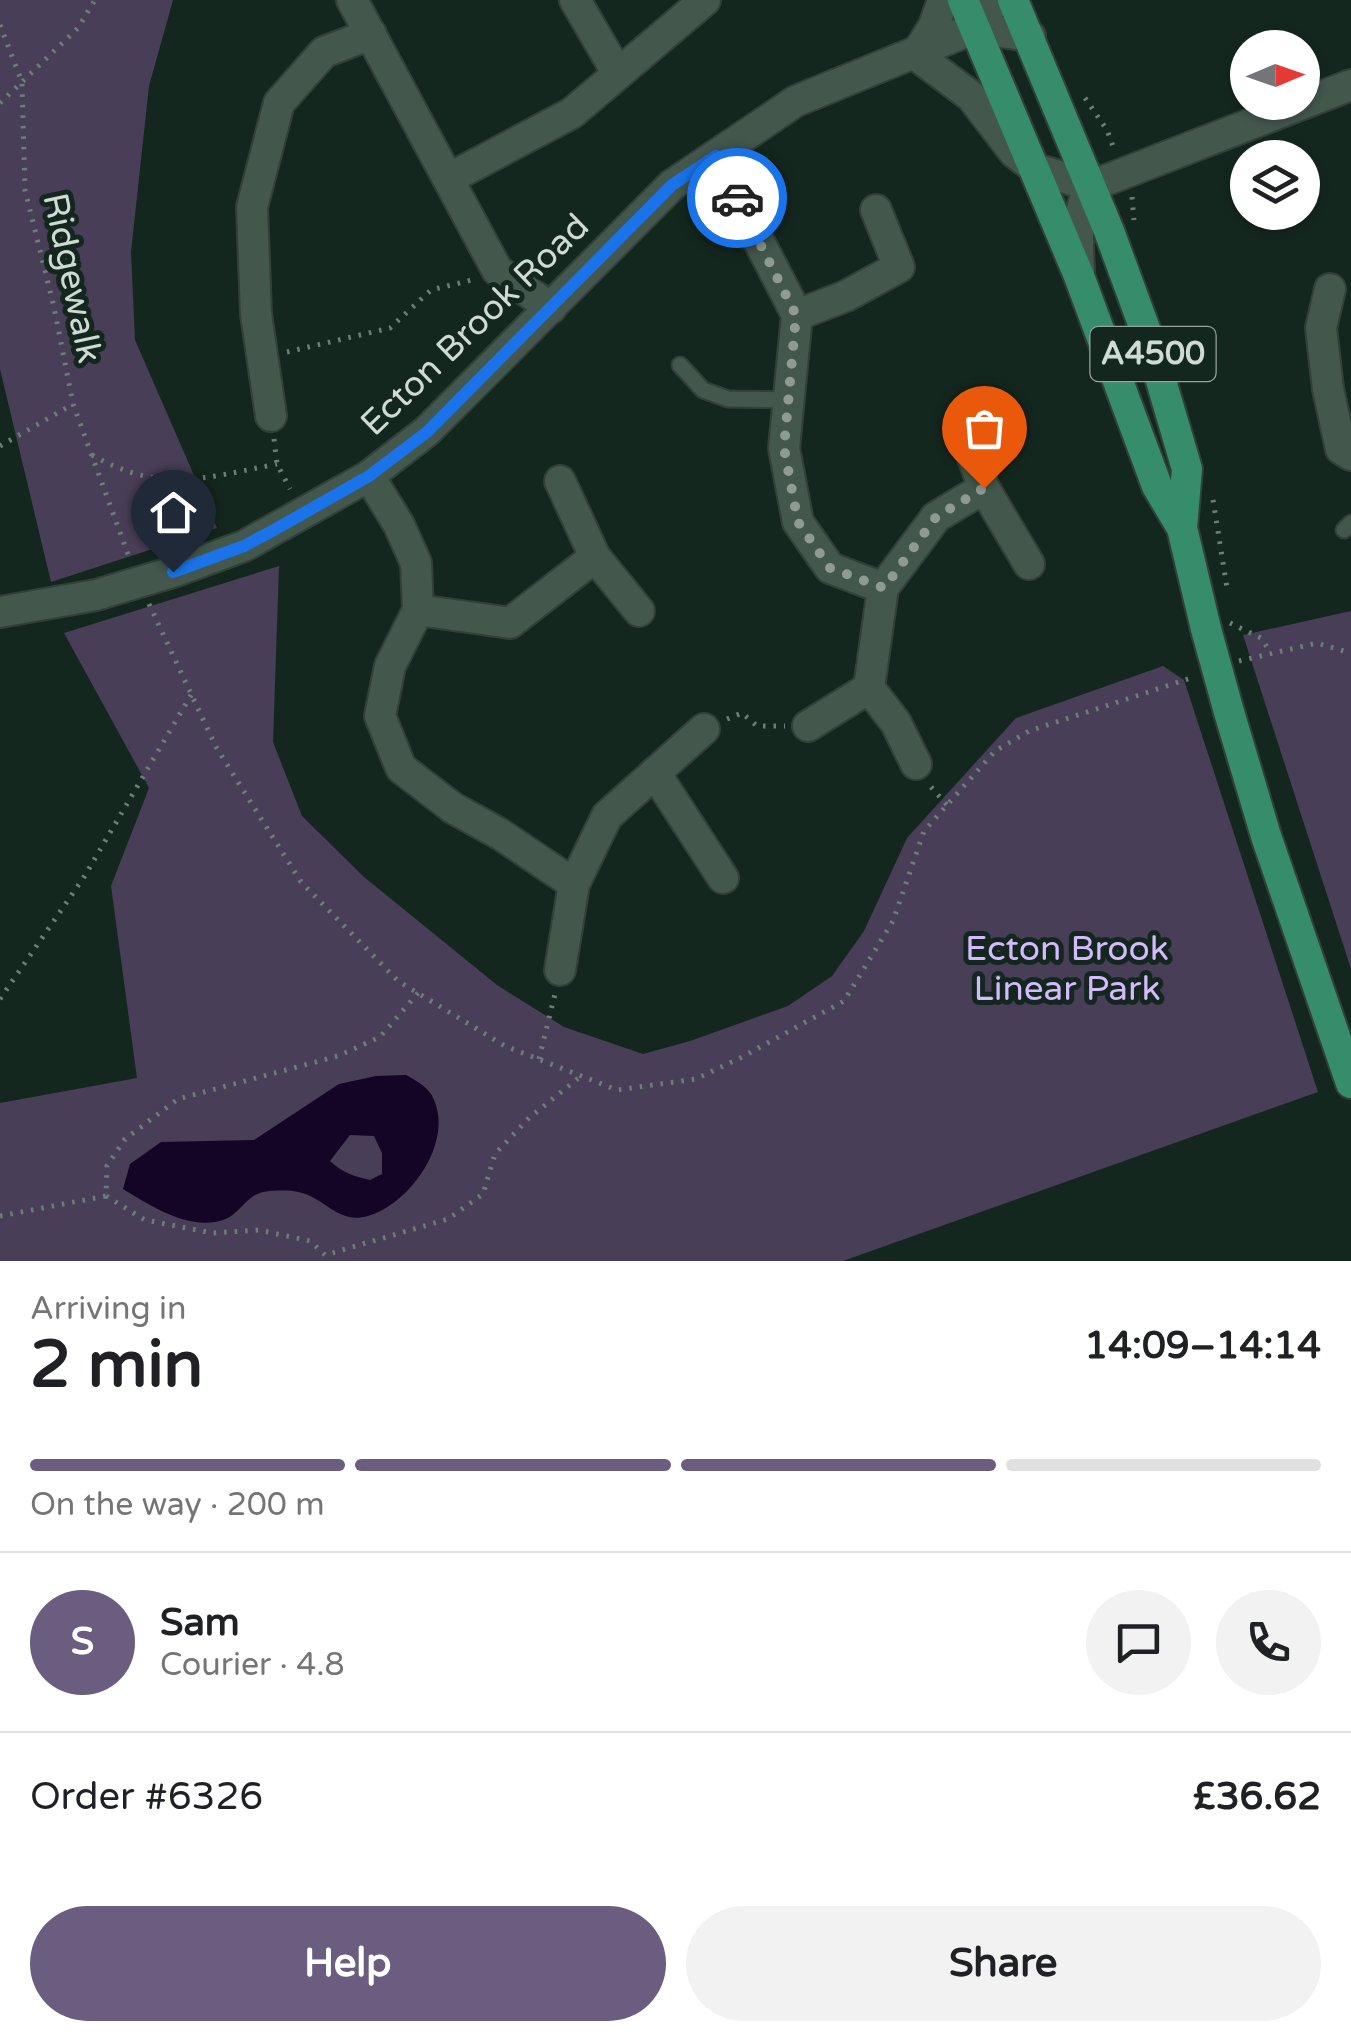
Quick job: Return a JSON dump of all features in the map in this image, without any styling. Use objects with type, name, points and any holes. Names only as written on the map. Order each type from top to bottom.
[{"type":"main road","name":"A4500","points":[[1013,0],[1091,186],[1148,340],[1187,469],[1182,528]]},
{"type":"main road","name":"A4500","points":[[969,14],[1079,276],[1157,486],[1182,528],[1218,626],[1229,712],[1266,836],[1351,1083]]},
{"type":"street","points":[[352,0],[497,270],[551,308]]},
{"type":"street","points":[[575,0],[618,74]]},
{"type":"street","points":[[450,178],[572,112],[705,0]]},
{"type":"street","points":[[943,0],[934,26],[916,55],[971,96],[1014,152],[1036,169],[1091,186],[1351,86]]},
{"type":"street","points":[[969,14],[990,8],[990,0]]},
{"type":"street","points":[[969,14],[1030,36]]},
{"type":"street","name":"Ecton Brook Road","points":[[0,612],[96,595],[244,546],[369,476],[427,432],[672,185],[796,100],[916,55],[969,14]]},
{"type":"street","points":[[270,416],[256,314],[252,207],[279,104],[324,52],[370,34]]},
{"type":"street","points":[[716,156],[796,315],[784,448],[798,522],[830,568],[884,588]]},
{"type":"street","points":[[1079,276],[1076,228],[1080,207],[1091,186]]},
{"type":"street","points":[[796,315],[846,296],[900,267],[876,210]]},
{"type":"street","points":[[1330,289],[1321,328],[1322,343],[1341,449],[1351,454]]},
{"type":"street","points":[[972,455],[984,488],[1029,564]]},
{"type":"street","points":[[369,476],[399,525],[416,563],[418,610],[390,666],[380,716],[401,768],[453,808],[574,884]]},
{"type":"street","points":[[560,481],[596,557],[638,610]]},
{"type":"street","points":[[916,764],[896,723],[869,688],[884,588],[936,517],[984,488]]},
{"type":"street","points":[[418,610],[510,623],[596,557]]},
{"type":"street","points":[[808,726],[869,688]]},
{"type":"street","points":[[560,970],[574,884],[607,816],[704,729]]},
{"type":"street","points":[[655,773],[723,878]]},
{"type":"lane","points":[[680,366],[703,390],[728,399],[789,400]]},
{"type":"path","points":[[0,104],[78,28],[96,0]]},
{"type":"path","name":"Ridgewalk","points":[[0,24],[22,82],[26,190],[73,404],[120,538]]},
{"type":"path","points":[[262,357],[390,328],[431,290],[472,280],[493,262]]},
{"type":"path","points":[[0,446],[73,404]]},
{"type":"path","points":[[270,416],[277,464],[302,514]]},
{"type":"path","points":[[91,454],[123,472],[160,481],[205,478],[277,464]]},
{"type":"path","points":[[152,614],[216,747],[301,882],[398,981],[505,1046],[616,1090],[696,1078],[742,1058],[844,1001],[893,921],[924,831],[995,752],[1029,731],[1153,690]]},
{"type":"path","points":[[1218,626],[1262,638],[1271,653]]},
{"type":"path","points":[[1251,657],[1317,643],[1351,653]]},
{"type":"path","points":[[0,999],[84,876],[191,695]]},
{"type":"path","points":[[704,729],[742,713],[757,726],[808,726]]},
{"type":"path","points":[[539,1059],[560,970]]},
{"type":"path","points":[[106,1196],[108,1166],[125,1139],[178,1099],[338,1056],[380,1037],[418,993]]},
{"type":"path","points":[[0,1216],[106,1196],[146,1220],[212,1233],[259,1230],[310,1242],[327,1258],[448,1219],[483,1194],[494,1154],[528,1118],[581,1076]]},
{"type":"green space","points":[[0,0],[173,0],[149,86],[131,252],[135,340],[217,528],[51,582],[0,369]]},
{"type":"green space","name":"Ecton Brook Linear Park","points":[[279,566],[273,742],[302,816],[364,877],[497,985],[564,1027],[643,1054],[788,1006],[832,976],[864,931],[907,838],[1016,718],[1163,666],[1184,680],[1318,1092],[843,1261],[0,1261],[0,1103],[137,1078],[111,886],[149,788],[64,633]]},
{"type":"green space","points":[[1351,611],[1351,969],[1243,635]]},
{"type":"shaded area","points":[[406,1075],[419,1082],[432,1096],[438,1117],[438,1135],[424,1170],[399,1199],[384,1209],[368,1216],[348,1217],[308,1195],[273,1191],[255,1195],[228,1218],[210,1223],[171,1215],[123,1189],[130,1164],[161,1142],[254,1140],[339,1084],[376,1076]],"holes":[[[350,1135],[374,1136],[382,1153],[382,1174],[364,1179],[330,1161]]]},
{"type":"way so far","points":[[737,198],[796,315],[784,448],[798,522],[830,568],[884,588],[936,517],[984,488]]},
{"type":"route","points":[[173,572],[244,546],[369,476],[427,432],[672,185],[716,156],[737,198]]}]
